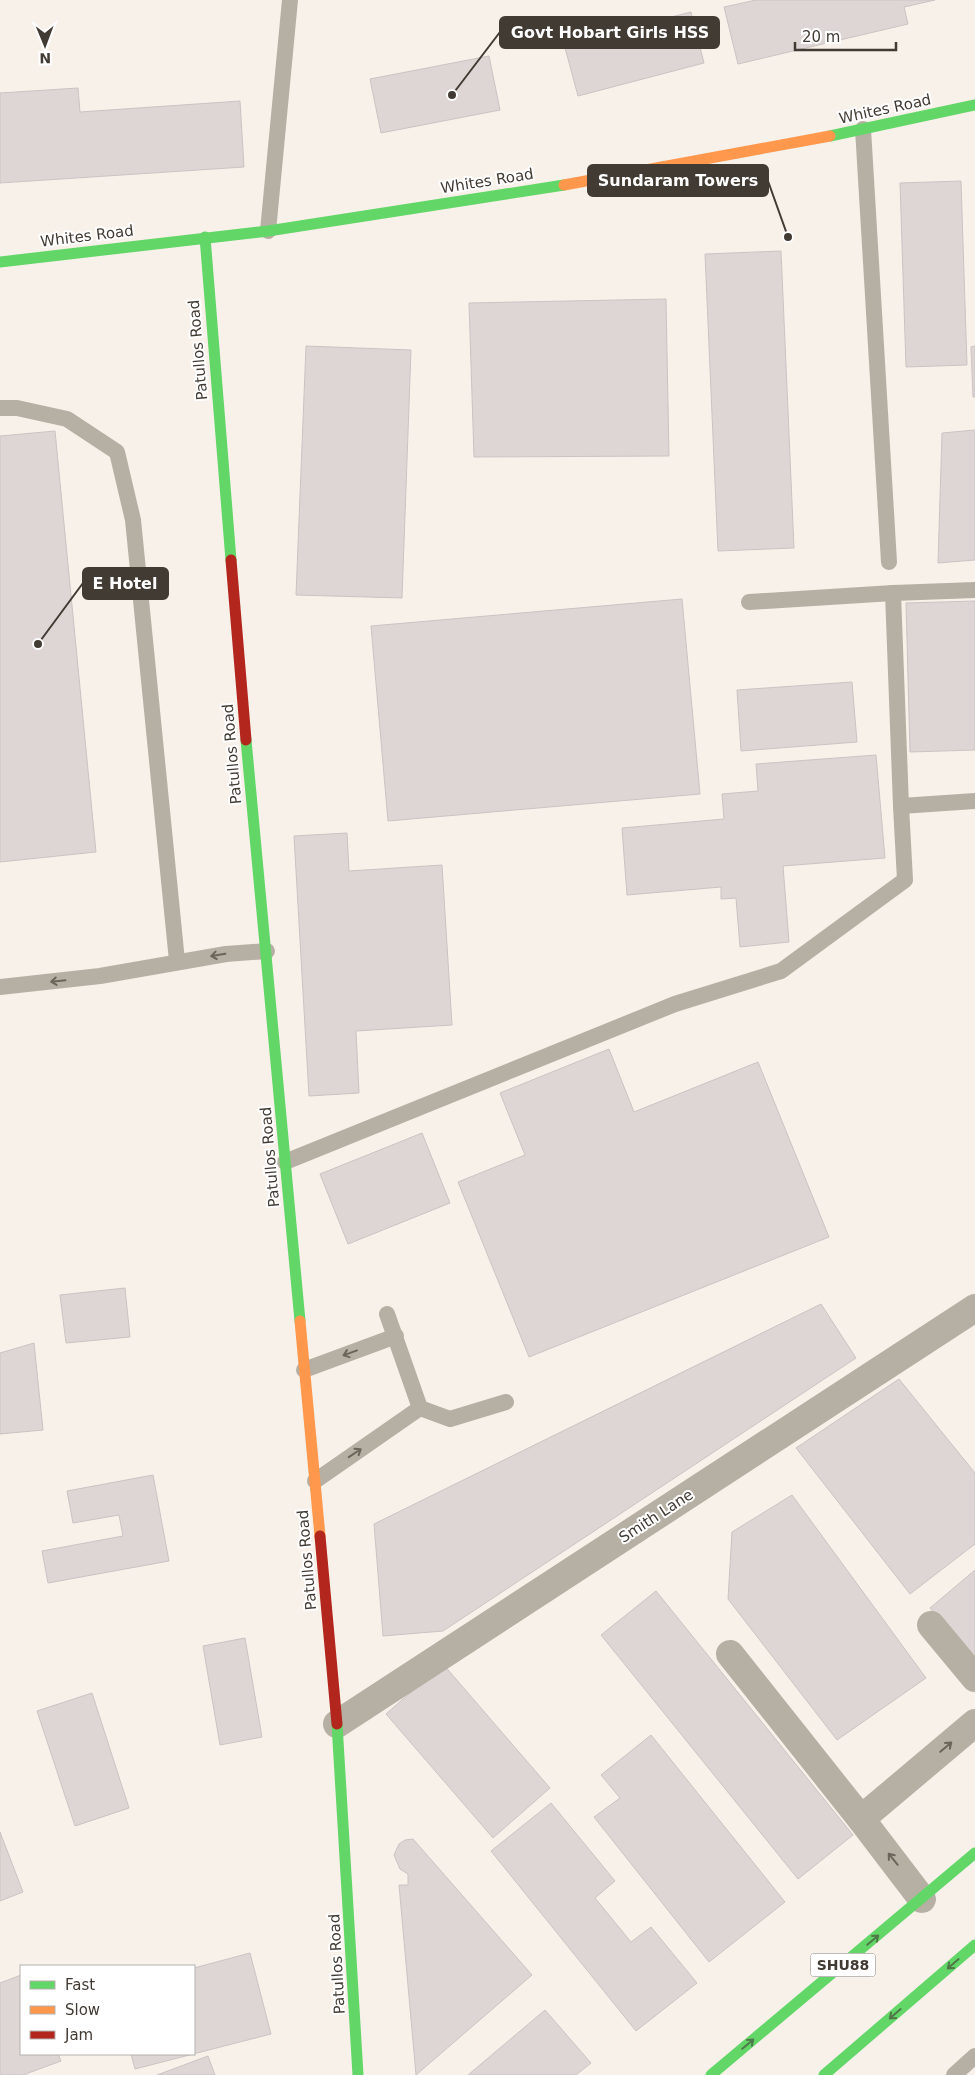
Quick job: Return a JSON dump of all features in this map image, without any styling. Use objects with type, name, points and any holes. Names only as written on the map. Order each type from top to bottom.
[{"type":"street","name":"Whites Road","points":[[0,262],[268,231],[570,184],[862,129],[975,105]]},
{"type":"street","name":"Patullos Road","points":[[205,237],[243,709],[337,1724],[358,2075]]},
{"type":"street","name":"Smith Lane","points":[[337,1724],[975,1308]]},
{"type":"street","points":[[931,1625],[975,1678]]},
{"type":"street","points":[[730,1654],[922,1898]]},
{"type":"street","points":[[861,1819],[975,1723]]},
{"type":"street","name":"SHU88","points":[[711,2075],[975,1853]]},
{"type":"street","points":[[824,2075],[975,1945]]},
{"type":"lane","points":[[268,231],[290,0]]},
{"type":"lane","points":[[862,129],[889,562]]},
{"type":"lane","points":[[0,408],[17,408],[67,419],[117,452],[133,520],[177,961]]},
{"type":"lane","points":[[749,602],[975,590]]},
{"type":"lane","points":[[285,1162],[675,1004],[781,970],[905,880],[893,593]]},
{"type":"lane","points":[[901,806],[975,801]]},
{"type":"lane","points":[[0,988],[100,976],[177,961],[226,954],[267,952]]},
{"type":"lane","points":[[388,1314],[420,1408]]},
{"type":"lane","points":[[304,1370],[396,1336]]},
{"type":"lane","points":[[420,1408],[450,1418],[506,1402]]},
{"type":"lane","points":[[315,1481],[420,1408]]},
{"type":"lane","points":[[954,2075],[975,2056]]},
{"type":"building","points":[[756,0],[935,0],[904,7],[908,24],[738,64],[724,7]]},
{"type":"building","points":[[691,12],[704,63],[578,96],[564,44]]},
{"type":"building","points":[[489,56],[500,110],[381,133],[370,79]]},
{"type":"building","points":[[78,88],[80,112],[240,101],[244,167],[0,183],[0,93]]},
{"type":"building","points":[[961,181],[967,365],[906,367],[900,183]]},
{"type":"building","points":[[781,251],[794,548],[718,551],[705,254]]},
{"type":"building","points":[[666,299],[669,456],[474,457],[469,303]]},
{"type":"building","points":[[306,346],[411,350],[402,598],[296,595]]},
{"type":"building","points":[[975,346],[975,397],[973,397],[971,347]]},
{"type":"building","points":[[975,430],[975,560],[938,563],[942,433]]},
{"type":"building","points":[[55,431],[96,852],[0,862],[0,436]]},
{"type":"building","points":[[682,599],[700,794],[388,821],[371,626]]},
{"type":"building","points":[[975,601],[975,750],[910,752],[906,603]]},
{"type":"building","points":[[852,682],[857,742],[741,751],[737,690]]},
{"type":"building","points":[[876,755],[885,858],[783,866],[789,942],[740,947],[736,898],[721,899],[721,887],[627,895],[622,828],[724,819],[722,794],[758,791],[756,764]]},
{"type":"building","points":[[347,833],[349,871],[442,865],[452,1025],[356,1031],[359,1093],[309,1096],[294,836]]},
{"type":"building","points":[[609,1049],[634,1112],[758,1062],[829,1237],[529,1357],[458,1182],[525,1155],[500,1093]]},
{"type":"building","points":[[422,1133],[450,1203],[348,1244],[320,1174]]},
{"type":"building","points":[[125,1288],[130,1337],[66,1343],[60,1295]]},
{"type":"building","points":[[821,1304],[856,1358],[443,1631],[383,1636],[374,1524]]},
{"type":"building","points":[[34,1343],[43,1430],[0,1434],[0,1353]]},
{"type":"building","points":[[899,1379],[975,1473],[975,1544],[910,1594],[796,1448]]},
{"type":"building","points":[[153,1475],[169,1561],[48,1583],[42,1551],[123,1536],[119,1515],[73,1523],[67,1491]]},
{"type":"building","points":[[792,1495],[926,1678],[837,1740],[728,1599],[732,1532]]},
{"type":"building","points":[[975,1570],[975,1662],[930,1608]]},
{"type":"building","points":[[656,1591],[853,1835],[798,1879],[601,1635]]},
{"type":"building","points":[[245,1638],[262,1737],[220,1745],[203,1646]]},
{"type":"building","points":[[443,1664],[550,1788],[493,1838],[386,1714]]},
{"type":"building","points":[[92,1693],[129,1808],[75,1826],[37,1711]]},
{"type":"building","points":[[651,1735],[785,1902],[709,1962],[594,1817],[620,1798],[601,1775]]},
{"type":"building","points":[[551,1803],[615,1881],[595,1898],[631,1942],[651,1927],[697,1983],[636,2031],[491,1851]]},
{"type":"building","points":[[0,1832],[23,1892],[0,1901]]},
{"type":"building","points":[[413,1839],[532,1975],[416,2075],[399,1885],[408,1885],[408,1874],[400,1869],[394,1855],[399,1844],[405,1840]]},
{"type":"building","points":[[250,1953],[271,2034],[195,2054],[195,1968]]},
{"type":"building","points":[[20,1975],[20,2055],[58,2055],[61,2061],[23,2075],[0,2075],[0,1983]]},
{"type":"building","points":[[545,2010],[591,2063],[576,2075],[468,2075]]},
{"type":"building","points":[[131,2055],[189,2055],[135,2069]]},
{"type":"building","points":[[208,2056],[215,2075],[157,2075]]},
{"type":"traffic: fast","points":[[830,136],[975,105]]},
{"type":"traffic: fast","points":[[0,262],[268,231],[564,185]]},
{"type":"traffic: fast","points":[[205,237],[231,560]]},
{"type":"traffic: fast","points":[[246,740],[300,1321]]},
{"type":"traffic: fast","points":[[337,1724],[358,2075]]},
{"type":"traffic: fast","points":[[711,2075],[975,1853]]},
{"type":"traffic: fast","points":[[824,2075],[975,1945]]},
{"type":"traffic: slow","points":[[564,185],[830,136]]},
{"type":"traffic: slow","points":[[300,1321],[320,1536]]},
{"type":"traffic: jam","points":[[231,560],[246,740]]},
{"type":"traffic: jam","points":[[320,1536],[337,1724]]},
{"type":"place","name":"Govt Hobart Girls HSS","points":[[452,95]]},
{"type":"place","name":"Sundaram Towers","points":[[788,237]]},
{"type":"place","name":"E Hotel","points":[[38,644]]}]
